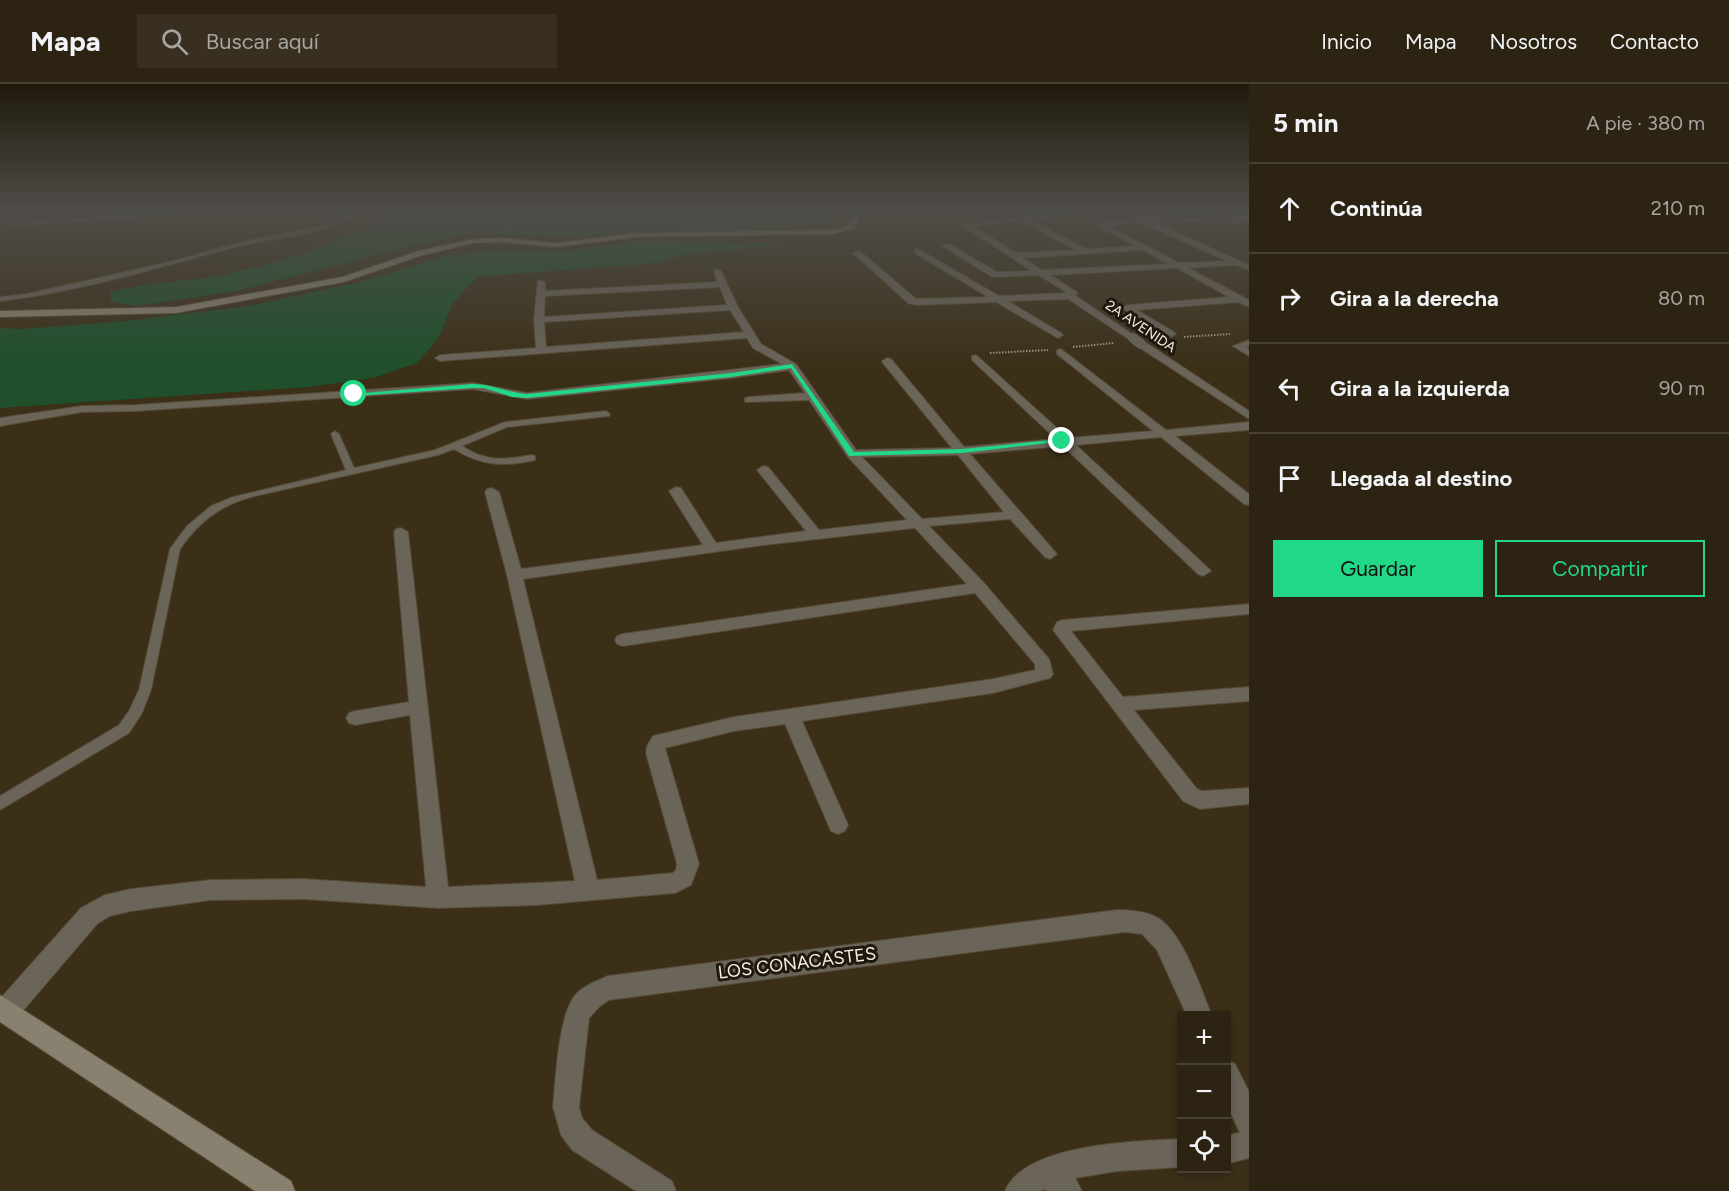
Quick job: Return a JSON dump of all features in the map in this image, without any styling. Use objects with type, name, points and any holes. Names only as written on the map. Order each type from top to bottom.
[{"type":"main road","points":[[0,314],[176,310],[345,279],[392,264]]},
{"type":"main road","points":[[3,1009],[281,1191]]},
{"type":"street","points":[[869,264],[913,302],[1070,296]]},
{"type":"street","points":[[939,264],[1058,335]]},
{"type":"street","points":[[975,264],[992,274],[1203,264]]},
{"type":"street","name":"2A AVENIDA","points":[[1026,264],[1075,295],[1070,296]]},
{"type":"street","points":[[1109,264],[1118,268]]},
{"type":"street","points":[[1178,265],[1244,302]]},
{"type":"street","points":[[3,1009],[89,915],[105,906],[131,900],[211,890],[304,889],[438,898],[537,895],[675,884],[683,880],[687,874],[688,864],[656,753],[656,746],[660,741],[734,724],[993,686],[1044,674],[1043,663],[979,587],[852,454],[792,366],[764,352],[748,335],[717,271]]},
{"type":"street","points":[[541,282],[539,320],[541,351]]},
{"type":"street","points":[[541,294],[722,284]]},
{"type":"street","name":"2A AVENIDA","points":[[1070,296],[1249,416]]},
{"type":"street","points":[[1171,334],[1127,308],[1244,302]]},
{"type":"street","points":[[539,320],[733,307]]},
{"type":"street","points":[[440,358],[748,335]]},
{"type":"street","points":[[1249,343],[1238,346],[1249,353]]},
{"type":"street","points":[[1061,352],[1249,501]]},
{"type":"street","points":[[976,358],[1203,571]]},
{"type":"street","points":[[886,361],[1050,554]]},
{"type":"street","points":[[0,422],[82,409],[135,408],[484,386],[512,395],[527,396],[731,375],[792,366]]},
{"type":"street","points":[[749,400],[812,396]]},
{"type":"street","points":[[852,454],[962,451],[1249,426]]},
{"type":"street","points":[[763,470],[815,534]]},
{"type":"street","points":[[676,491],[712,548]]},
{"type":"street","points":[[492,492],[515,575],[588,890]]},
{"type":"street","points":[[515,575],[815,534],[1014,514]]},
{"type":"street","points":[[401,532],[438,898]]},
{"type":"street","points":[[623,640],[979,587]]},
{"type":"street","points":[[1249,609],[1063,626],[1061,630],[1190,795],[1200,800],[1249,796]]},
{"type":"street","points":[[1120,704],[1249,694]]},
{"type":"street","points":[[355,718],[419,707]]},
{"type":"street","points":[[791,716],[838,825]]},
{"type":"street","name":"LOS CONACASTES","points":[[662,1191],[582,1140],[568,1122],[566,1107],[577,1015],[582,1004],[594,993],[608,988],[1117,921],[1134,921],[1147,924],[1163,937],[1198,1011]]},
{"type":"street","points":[[1231,1082],[1249,1121]]},
{"type":"street","points":[[1231,1149],[1249,1144]]},
{"type":"street","points":[[1019,1191],[1031,1179],[1058,1182],[1093,1158],[1177,1154]]},
{"type":"lane","points":[[0,299],[27,296],[171,264]]},
{"type":"lane","points":[[0,804],[124,729],[135,713],[145,690],[175,549],[197,520],[210,509],[228,500],[456,446],[488,430],[505,425],[606,414]]},
{"type":"lane","points":[[335,434],[351,471]]},
{"type":"lane","points":[[456,446],[479,460],[491,464],[532,458]]},
{"type":"green space","points":[[269,264],[343,264],[237,291],[136,306],[111,302],[110,292],[210,277]]},
{"type":"green space","points":[[420,264],[649,264],[477,277],[453,303],[438,339],[417,363],[373,378],[309,387],[0,408],[0,328],[21,329],[127,321],[249,306],[360,282]]},
{"type":"route","points":[[354,394],[484,386],[512,395],[527,396],[731,375],[792,366],[843,444],[852,454],[962,451],[1062,441]]}]
